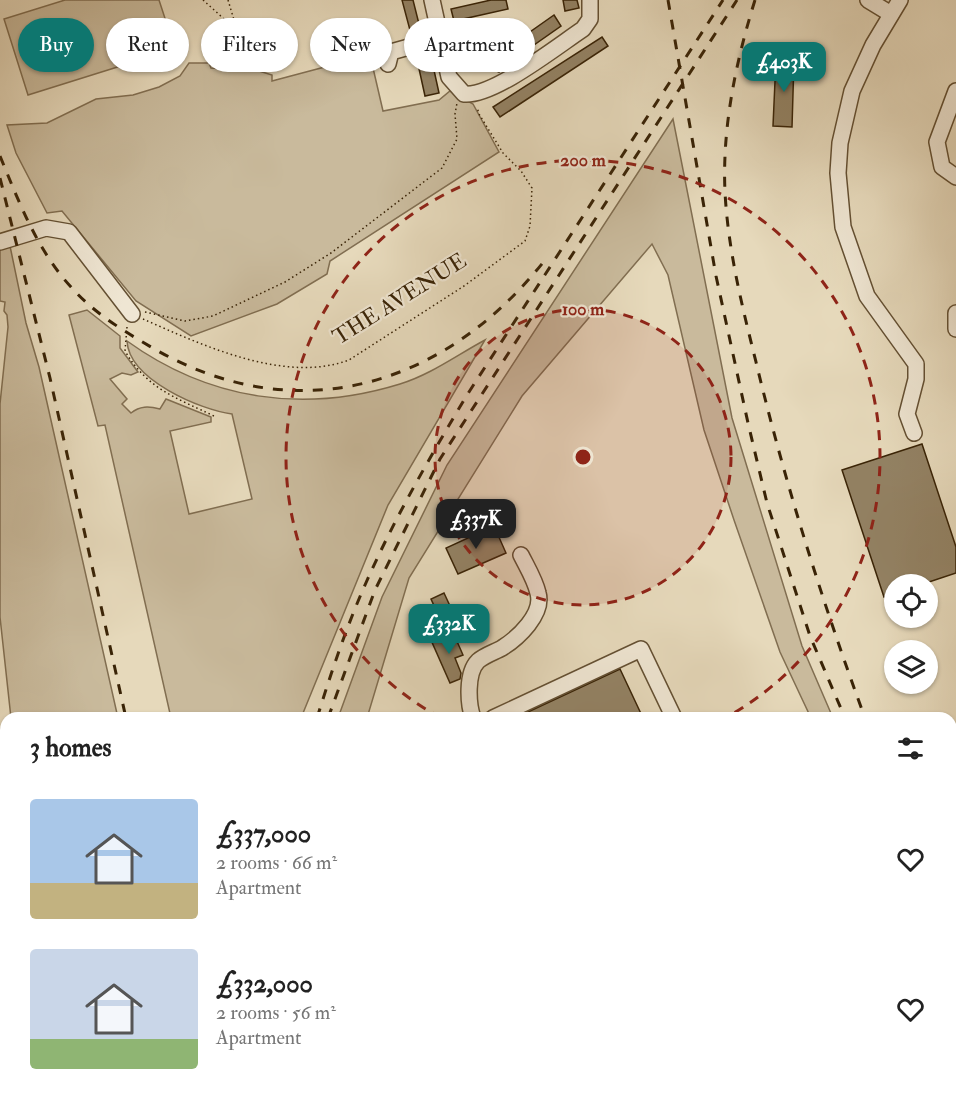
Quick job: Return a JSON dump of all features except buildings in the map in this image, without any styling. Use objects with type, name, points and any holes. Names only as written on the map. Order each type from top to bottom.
[{"type":"street","points":[[432,0],[436,18]]},
{"type":"street","points":[[448,72],[449,77],[468,93],[496,86],[583,29],[590,19],[590,0]]},
{"type":"street","points":[[868,0],[891,14]]},
{"type":"street","points":[[900,0],[882,29],[852,92],[840,144],[839,202],[850,250],[867,296],[916,364],[916,379],[907,414],[914,433]]},
{"type":"street","points":[[956,92],[937,142],[942,166],[956,177]]},
{"type":"street","points":[[0,242],[46,228],[69,232],[129,311]]},
{"type":"street","points":[[956,314],[956,329]]},
{"type":"street","points":[[471,712],[469,706],[472,670],[478,661],[515,638],[533,618],[539,605],[539,594],[521,555]]},
{"type":"street","points":[[506,712],[640,649],[671,712]]},
{"type":"path","points":[[203,0],[223,18]]},
{"type":"path","points":[[228,0],[234,18]]},
{"type":"path","points":[[216,417],[175,399],[152,385],[131,362],[125,351],[129,311],[185,321],[213,316],[285,282],[331,253],[442,168],[457,139],[455,114],[468,93]]},
{"type":"path","name":"THE AVENUE","points":[[129,311],[178,334],[260,363],[298,369],[335,365],[349,360],[464,286],[525,241],[530,226],[532,188],[521,171],[503,153],[478,114],[468,93]]},
{"type":"shaded area","points":[[65,0],[159,0],[165,18],[106,18],[106,71],[28,95],[21,72],[94,72],[94,18],[18,18],[18,63],[4,19]]},
{"type":"shaded area","points":[[189,63],[201,63],[201,72],[262,72],[272,75],[272,81],[310,71],[374,72],[383,111],[439,100],[450,91],[473,104],[499,152],[330,261],[327,274],[277,304],[191,336],[136,301],[62,211],[47,213],[16,153],[7,125],[47,123],[96,99],[133,95],[159,87],[180,76],[183,72],[189,72]]},
{"type":"shaded area","points":[[673,119],[732,418],[802,646],[830,712],[808,712],[780,652],[704,430],[668,275],[652,244],[522,396],[409,578],[369,712],[340,712],[382,597],[447,465]]},
{"type":"shaded area","points":[[10,246],[117,712],[10,712],[0,617],[0,404],[8,327],[7,315],[4,311],[5,302],[0,301],[0,248]]},
{"type":"shaded area","points":[[87,310],[120,336],[120,348],[138,372],[131,375],[122,373],[110,379],[127,399],[122,404],[131,413],[144,407],[160,409],[166,399],[211,417],[211,422],[170,431],[189,514],[252,499],[232,414],[186,399],[153,380],[140,368],[131,355],[127,341],[158,361],[191,377],[258,396],[293,399],[328,398],[364,393],[400,384],[433,370],[485,340],[388,505],[303,712],[170,712],[105,425],[98,426],[69,315]]},
{"type":"railway","points":[[668,0],[716,276],[767,503],[810,636],[842,712]]},
{"type":"railway","points":[[319,712],[339,651],[365,585],[400,512],[426,465],[467,395],[723,0]]},
{"type":"railway","points":[[330,712],[375,590],[440,459],[737,0]]},
{"type":"railway","points":[[755,0],[736,70],[728,119],[725,192],[729,235],[736,278],[779,452],[819,586],[863,712]]},
{"type":"railway","points":[[0,156],[22,208],[48,257],[59,273],[89,305],[151,347],[205,373],[260,387],[313,390],[365,383],[415,366],[462,339],[505,304],[545,260]]},
{"type":"railway","points":[[0,178],[50,378],[125,712]]}]
